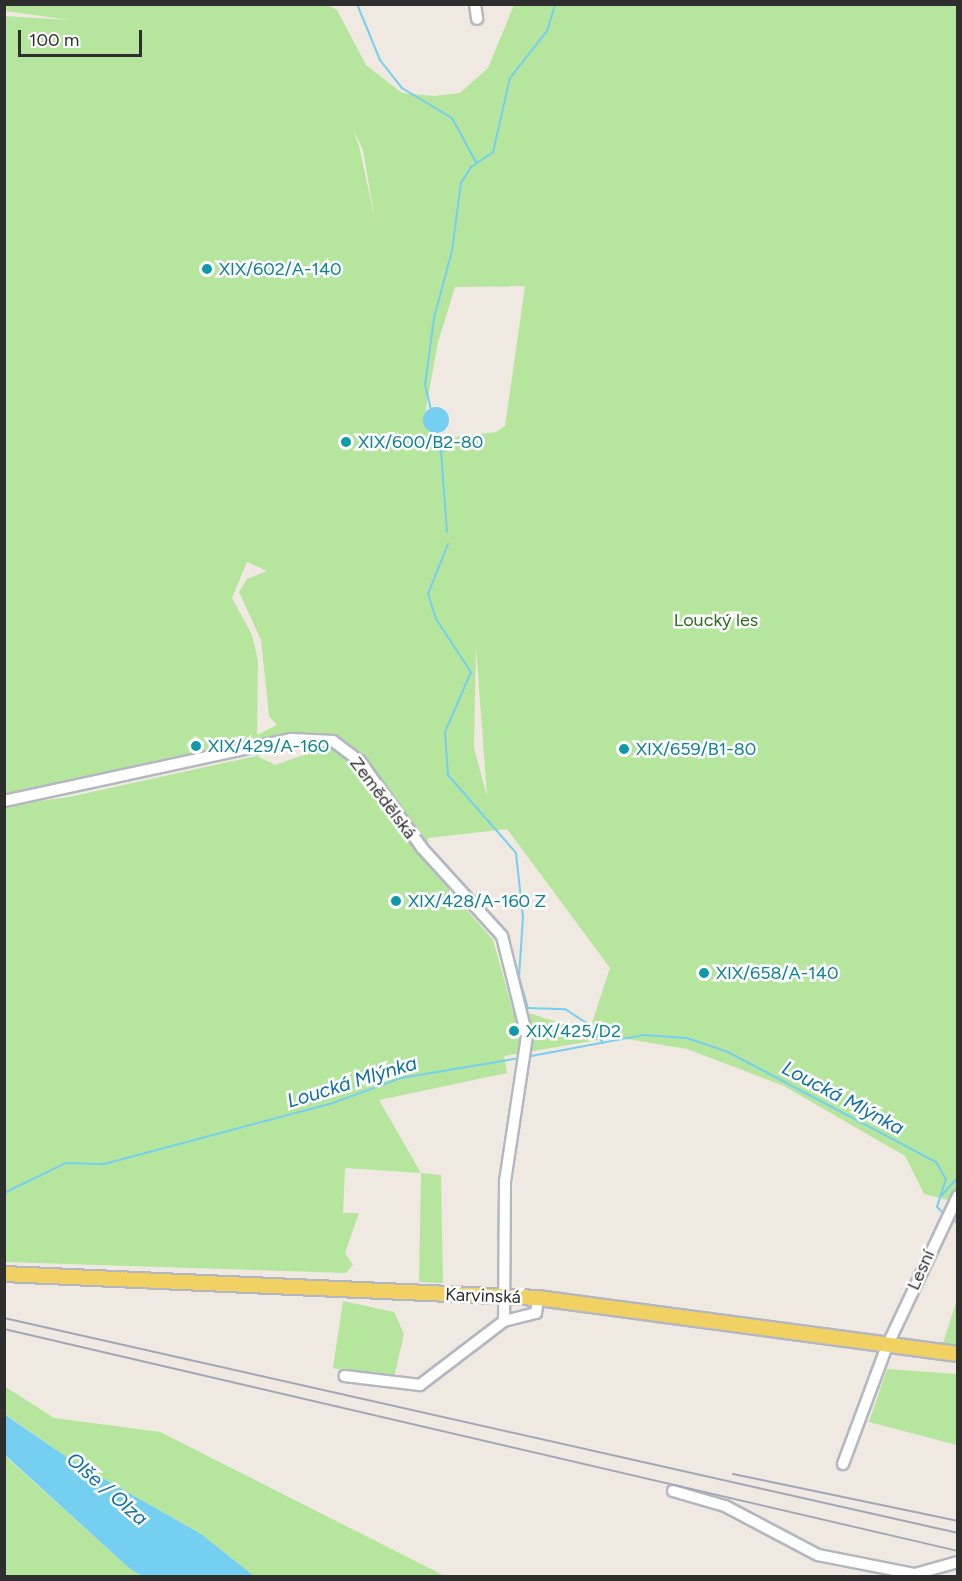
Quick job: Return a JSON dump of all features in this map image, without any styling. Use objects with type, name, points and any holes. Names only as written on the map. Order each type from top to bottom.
[{"type":"main road","name":"Karvinská","points":[[4,1274],[538,1298],[957,1354]]},
{"type":"street","points":[[475,4],[477,20]]},
{"type":"street","name":"Zemědělská","points":[[4,801],[291,739],[333,741],[360,761],[422,848],[501,936],[525,1024],[524,1057],[505,1182],[507,1298],[504,1321]]},
{"type":"street","name":"Lesní","points":[[843,1464],[887,1346],[945,1216],[957,1196]]},
{"type":"street","points":[[345,1376],[420,1385],[504,1321],[536,1312],[538,1298]]},
{"type":"street","points":[[673,1491],[725,1506],[818,1554],[915,1574],[957,1562]]},
{"type":"green space","name":"Loucký les","points":[[4,5],[328,5],[337,10],[366,65],[402,93],[434,96],[460,93],[488,68],[514,5],[957,5],[958,1196],[952,1201],[924,1194],[905,1156],[784,1086],[687,1049],[615,1037],[504,1056],[507,1073],[379,1100],[421,1173],[345,1168],[343,1213],[359,1213],[345,1253],[353,1265],[346,1273],[5,1262],[5,806],[69,797],[256,756],[252,743],[5,799],[5,16],[69,20],[5,11]],"holes":[[[353,129],[363,150],[375,220],[359,146]],[[525,286],[505,426],[496,432],[455,437],[453,451],[436,450],[424,419],[438,342],[455,287]],[[247,562],[267,571],[247,579],[239,592],[261,640],[269,716],[277,725],[257,735],[258,661],[252,635],[232,598]],[[476,647],[487,796],[474,748]],[[195,736],[205,743],[198,754],[186,745]],[[290,744],[315,751],[275,765],[257,756]],[[507,829],[610,968],[589,1032],[512,1008],[493,940],[425,862],[428,838]]]},
{"type":"green space","points":[[421,1173],[441,1175],[443,1283],[419,1282]]},
{"type":"green space","points":[[957,1300],[957,1345],[943,1343]]},
{"type":"green space","points":[[343,1301],[394,1312],[404,1334],[393,1382],[333,1368]]},
{"type":"green space","points":[[887,1369],[957,1374],[957,1445],[869,1422]]},
{"type":"green space","points":[[4,1386],[54,1418],[160,1432],[445,1576],[254,1576],[201,1534],[71,1460],[5,1414]]},
{"type":"green space","points":[[4,1455],[130,1569],[143,1576],[5,1576]]},
{"type":"water","points":[[436,407],[445,411],[449,420],[445,429],[436,433],[427,429],[423,420],[427,411]]},
{"type":"water","points":[[439,436],[445,436],[450,444],[448,450],[439,452],[434,447],[434,441]]},
{"type":"water","name":"Olše / Olza","points":[[4,1414],[71,1460],[201,1534],[254,1576],[143,1576],[130,1569],[5,1455]]},
{"type":"waterway","points":[[357,4],[380,60],[402,88],[452,118],[476,162]]},
{"type":"waterway","points":[[431,410],[425,385],[434,318],[452,251],[461,183],[471,167],[493,152],[510,78],[547,31],[555,4]]},
{"type":"waterway","points":[[441,451],[447,532]]},
{"type":"waterway","points":[[448,544],[428,594],[436,619],[471,672],[445,732],[448,775],[516,853],[523,917],[519,977],[528,1008],[565,1009],[590,1025],[603,1043]]},
{"type":"waterway","name":"Loucká Mlýnka","points":[[526,1057],[643,1035],[687,1038],[728,1052],[936,1162],[946,1179],[937,1207],[946,1216]]},
{"type":"waterway","name":"Loucká Mlýnka","points":[[4,1193],[66,1163],[104,1164],[333,1103],[401,1078],[521,1058]]},
{"type":"waterway","points":[[942,1195],[958,1177]]},
{"type":"waterway","name":"Loucká Mlýnka","points":[[951,1219],[958,1223]]},
{"type":"railway","points":[[4,1318],[958,1533]]},
{"type":"railway","points":[[4,1329],[958,1551]]},
{"type":"railway","points":[[733,1474],[958,1521]]},
{"type":"place","name":"XIX/602/A-140","points":[[207,269]]},
{"type":"place","name":"XIX/600/B2-80","points":[[346,442]]},
{"type":"place","name":"XIX/429/A-160","points":[[196,746]]},
{"type":"place","name":"XIX/659/B1-80","points":[[624,749]]},
{"type":"place","name":"XIX/428/A-160 Z","points":[[396,901]]},
{"type":"place","name":"XIX/658/A-140","points":[[704,973]]},
{"type":"place","name":"XIX/425/D2","points":[[514,1031]]}]
